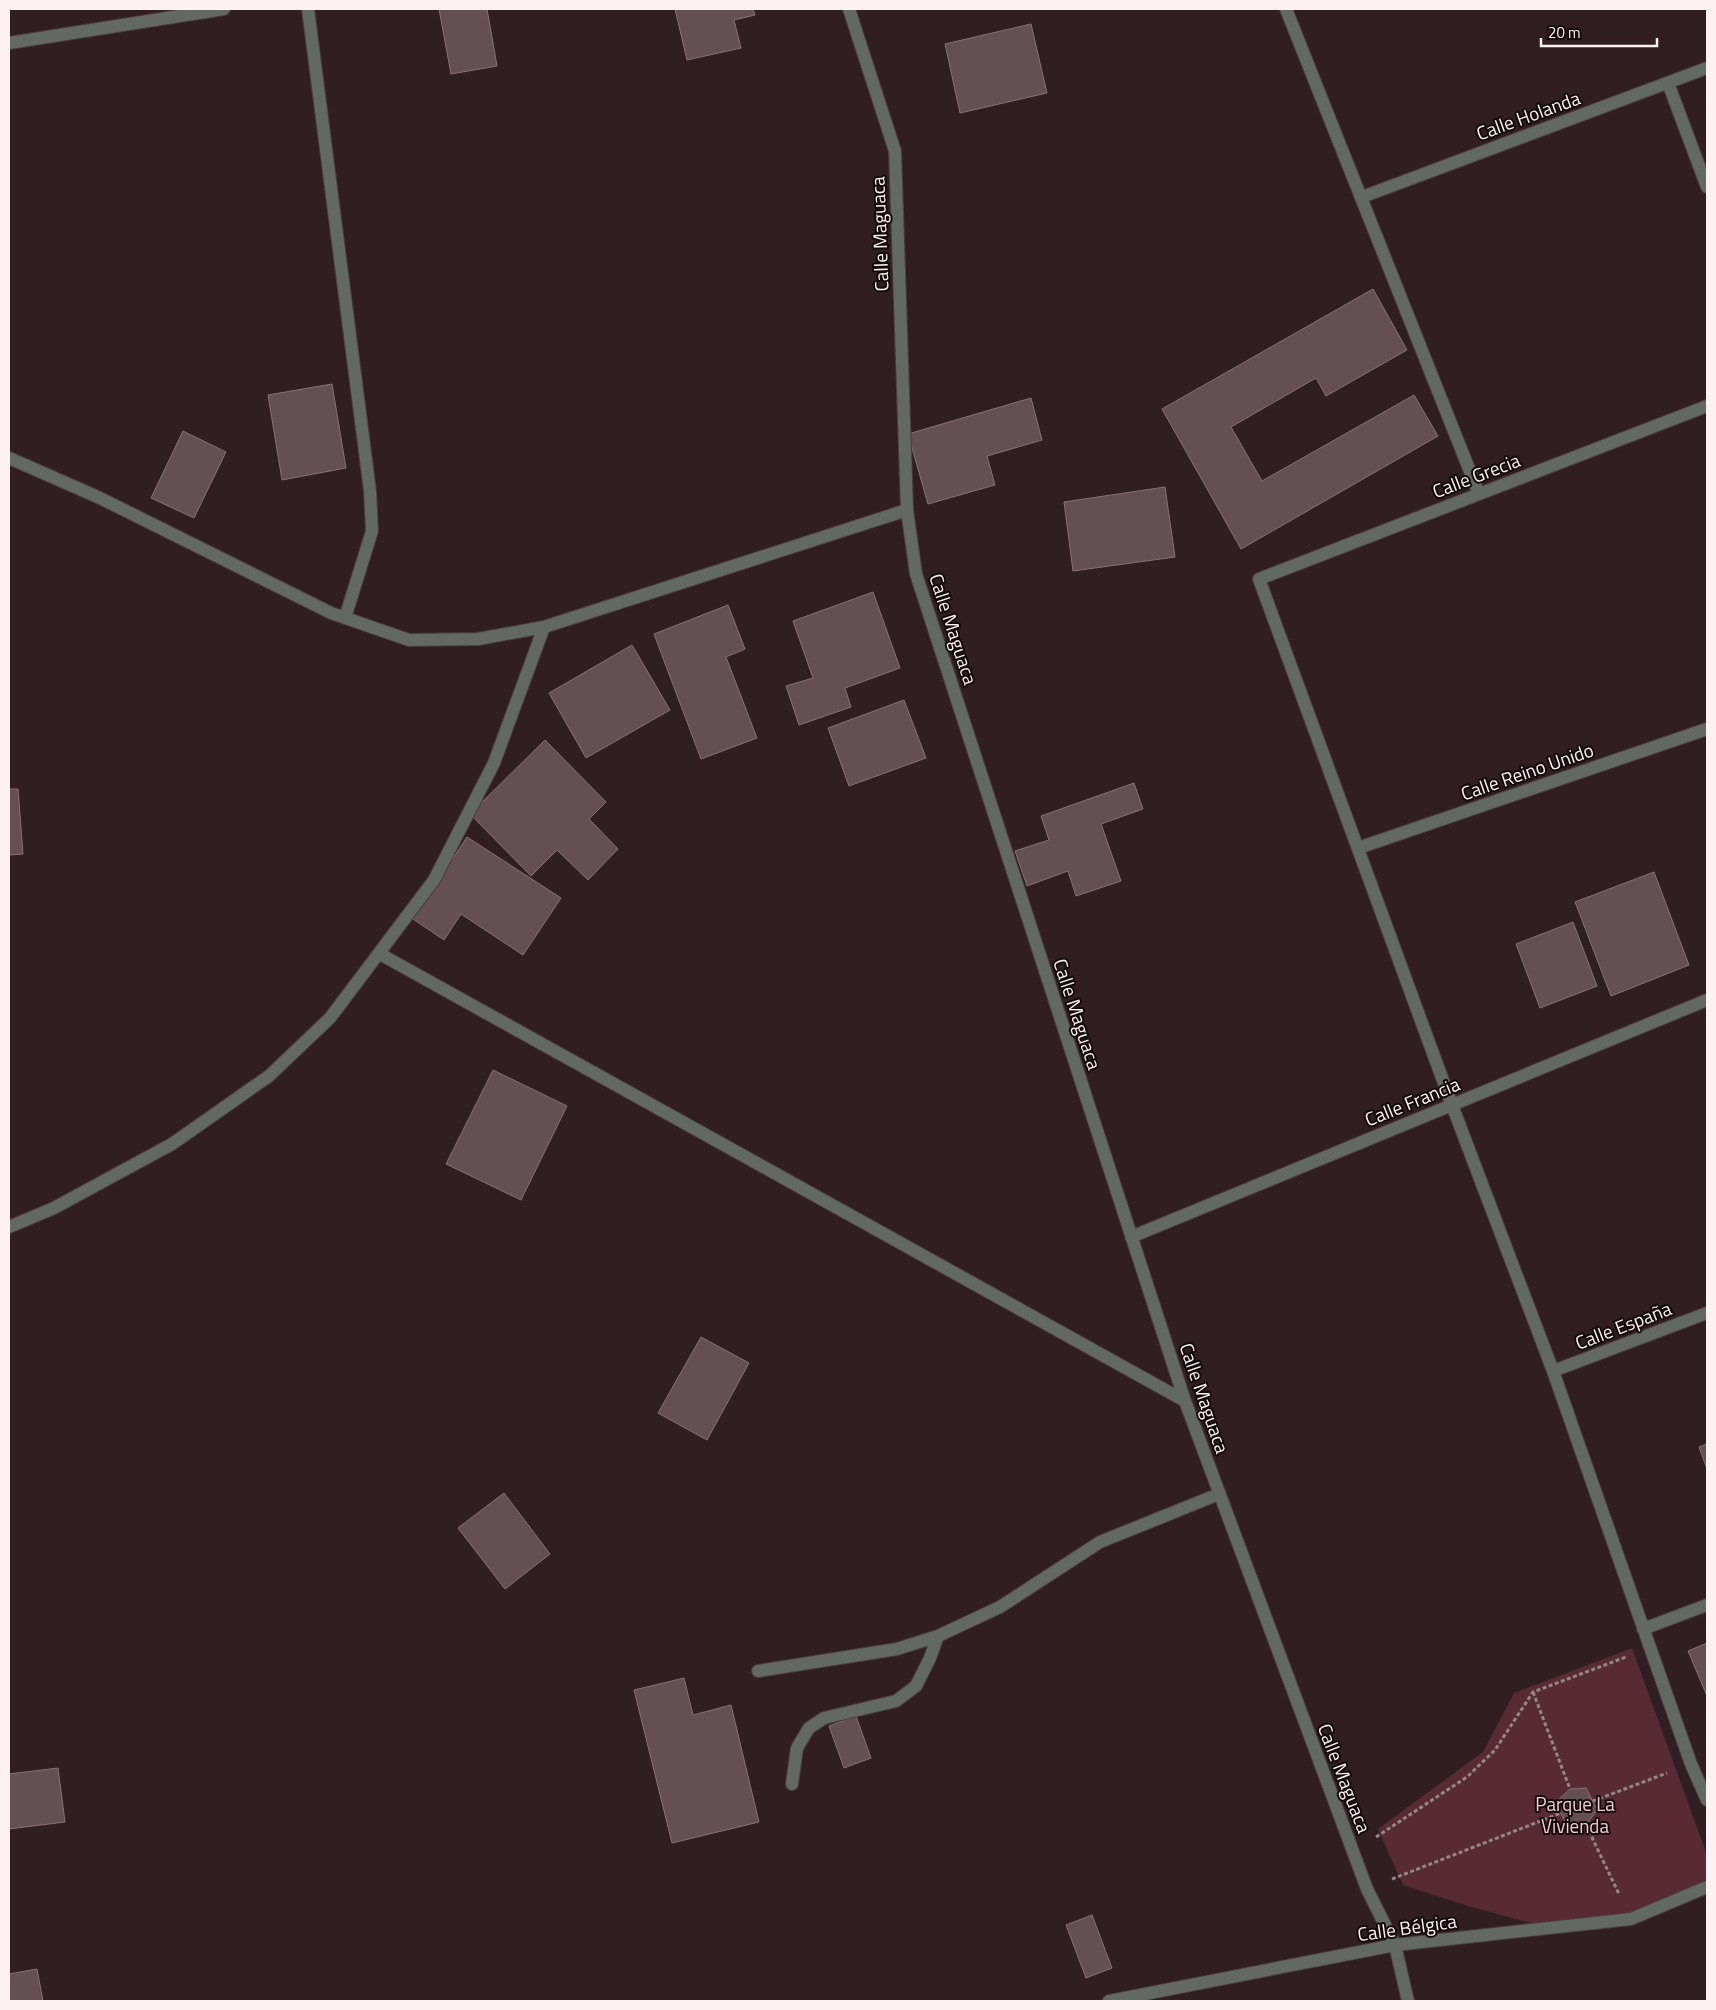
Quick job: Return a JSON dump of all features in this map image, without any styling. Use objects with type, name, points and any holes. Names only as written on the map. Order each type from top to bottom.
[{"type":"street","points":[[9,43],[224,9]]},
{"type":"street","points":[[308,9],[370,491],[372,531],[345,618]]},
{"type":"street","name":"Calle Maguaca","points":[[849,9],[895,151],[908,510],[916,574],[1130,1237],[1185,1401],[1367,1889],[1395,1945],[1408,2001]]},
{"type":"street","points":[[1286,9],[1479,494]]},
{"type":"street","name":"Calle Holanda","points":[[1362,197],[1707,68]]},
{"type":"street","points":[[1668,83],[1707,186]]},
{"type":"street","name":"Calle Grecia","points":[[1358,848],[1259,579],[1707,406]]},
{"type":"street","points":[[9,458],[100,498],[331,613],[409,640],[478,639],[544,627],[908,510]]},
{"type":"street","points":[[9,1227],[54,1208],[172,1144],[269,1076],[330,1018],[434,880],[494,763],[544,627]]},
{"type":"street","name":"Calle Reino Unido","points":[[1358,848],[1707,730]]},
{"type":"street","points":[[1358,848],[1452,1105],[1553,1371],[1691,1764],[1707,1800]]},
{"type":"street","points":[[380,954],[1185,1401]]},
{"type":"street","name":"Calle Francia","points":[[1130,1237],[1707,1000]]},
{"type":"street","name":"Calle España","points":[[1553,1371],[1707,1313]]},
{"type":"street","points":[[758,1671],[897,1649],[938,1636],[1000,1607],[1100,1542],[1219,1494]]},
{"type":"street","points":[[1644,1629],[1707,1605]]},
{"type":"street","points":[[792,1784],[797,1748],[809,1728],[824,1718],[896,1701],[916,1686],[930,1658],[938,1636]]},
{"type":"street","name":"Calle Bélgica","points":[[1109,2001],[1395,1945],[1630,1919],[1707,1887]]},
{"type":"path","points":[[1352,1850],[1392,1828],[1467,1777],[1495,1750],[1533,1692],[1650,1648]]},
{"type":"path","points":[[1533,1692],[1570,1788]]},
{"type":"path","points":[[1593,1800],[1691,1764]]},
{"type":"path","points":[[1367,1889],[1561,1813]]},
{"type":"path","points":[[1586,1825],[1630,1919]]},
{"type":"green space","name":"Parque La Vivienda","points":[[1632,1648],[1707,1855],[1707,1888],[1605,1925],[1531,1923],[1468,1906],[1403,1885],[1378,1829],[1483,1752],[1514,1693]]},
{"type":"building","points":[[439,9],[487,9],[497,66],[451,74]]},
{"type":"building","points":[[675,9],[753,9],[755,15],[734,20],[741,48],[687,60]]},
{"type":"building","points":[[1031,24],[1047,93],[960,113],[945,44]]},
{"type":"building","points":[[1373,289],[1407,350],[1326,396],[1316,378],[1231,427],[1262,481],[1414,395],[1438,436],[1241,549],[1162,409]]},
{"type":"building","points":[[332,384],[346,468],[282,480],[268,395]]},
{"type":"building","points":[[1031,398],[1042,440],[987,456],[995,485],[928,504],[908,434]]},
{"type":"building","points":[[183,431],[226,452],[194,518],[151,498]]},
{"type":"building","points":[[1165,487],[1175,557],[1073,571],[1064,502]]},
{"type":"building","points":[[873,592],[900,668],[845,688],[851,707],[799,725],[786,686],[813,678],[793,621]]},
{"type":"building","points":[[728,605],[745,649],[726,657],[757,738],[701,759],[654,634]]},
{"type":"building","points":[[632,645],[670,710],[586,758],[549,693]]},
{"type":"building","points":[[904,700],[926,758],[849,786],[828,728]]},
{"type":"building","points":[[545,740],[606,802],[589,819],[618,849],[588,880],[557,850],[531,876],[470,814]]},
{"type":"building","points":[[1134,783],[1143,809],[1101,824],[1121,881],[1076,896],[1068,871],[1027,886],[1015,851],[1049,840],[1041,816]]},
{"type":"building","points":[[9,789],[18,789],[23,854],[9,855]]},
{"type":"building","points":[[467,837],[561,898],[523,955],[461,914],[444,940],[413,919]]},
{"type":"building","points":[[1654,872],[1689,965],[1611,996],[1575,902]]},
{"type":"building","points":[[1573,922],[1597,986],[1540,1008],[1516,944]]},
{"type":"building","points":[[493,1070],[567,1106],[521,1200],[446,1164]]},
{"type":"building","points":[[701,1337],[749,1363],[707,1440],[658,1413]]},
{"type":"building","points":[[1707,1444],[1707,1469],[1699,1447]]},
{"type":"building","points":[[504,1493],[550,1554],[505,1589],[458,1528]]},
{"type":"building","points":[[1707,1643],[1707,1696],[1688,1651]]},
{"type":"building","points":[[684,1678],[693,1715],[731,1705],[759,1822],[672,1843],[634,1690]]},
{"type":"building","points":[[856,1716],[871,1758],[844,1768],[829,1726]]},
{"type":"building","points":[[58,1768],[65,1822],[9,1829],[9,1774]]},
{"type":"building","points":[[1586,1788],[1597,1810],[1586,1825],[1566,1823],[1555,1803],[1570,1789]]},
{"type":"building","points":[[1092,1915],[1112,1968],[1086,1978],[1066,1925]]},
{"type":"building","points":[[37,1969],[43,2001],[9,2001],[9,1974]]}]
